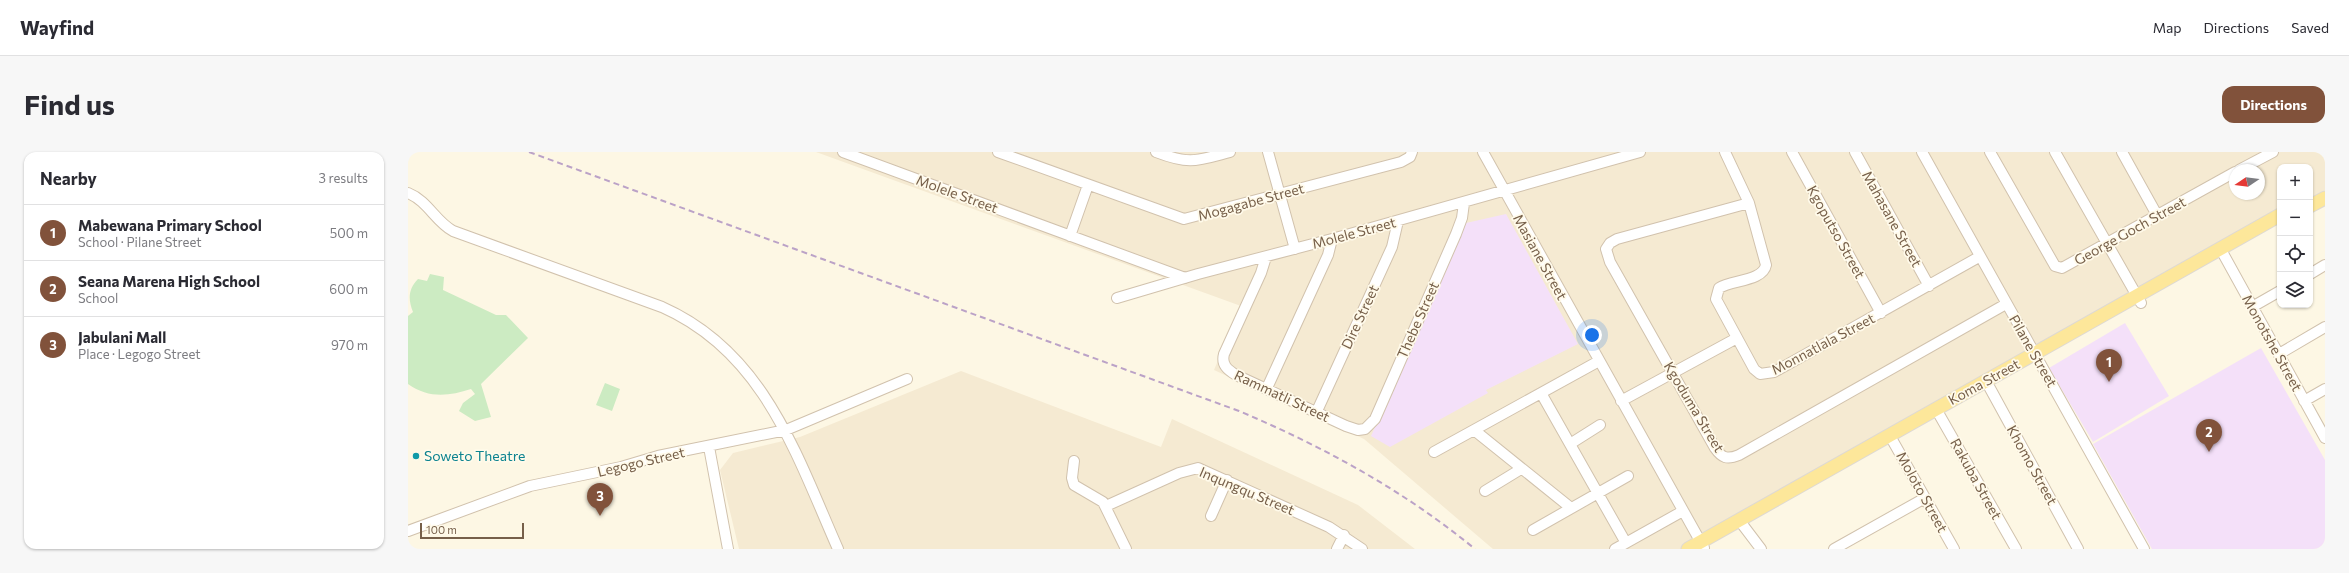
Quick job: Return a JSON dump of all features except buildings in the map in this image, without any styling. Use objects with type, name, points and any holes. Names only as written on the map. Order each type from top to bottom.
[{"type":"main road","points":[[2313,196],[2325,190]]},
{"type":"main road","points":[[2313,204],[2325,198]]},
{"type":"main road","name":"Koma Street","points":[[1699,547],[2222,252],[2277,217]]},
{"type":"main road","name":"Koma Street","points":[[2222,252],[2277,225]]},
{"type":"street","name":"Molele Street","points":[[843,152],[1186,278],[1398,221],[1640,152]]},
{"type":"street","name":"Mogagabe Street","points":[[998,152],[1184,219],[1401,162],[1410,157],[1412,152]]},
{"type":"street","points":[[1156,152],[1183,161],[1202,159],[1230,152]]},
{"type":"street","points":[[1268,152],[1295,249]]},
{"type":"street","name":"Masiane Street","points":[[1483,152],[1683,511],[1699,547]]},
{"type":"street","name":"Monnatlala Street","points":[[1725,152],[1749,203],[1766,260],[1766,267],[1757,275],[1723,286],[1716,295],[1718,305],[1757,373],[1768,374],[1881,313],[1979,257]]},
{"type":"street","name":"Kgoputso Street","points":[[1792,152],[1881,313]]},
{"type":"street","name":"Mahasane Street","points":[[1855,152],[1929,286]]},
{"type":"street","name":"Pilane Street","points":[[1922,152],[1979,257],[2037,357],[2144,549]]},
{"type":"street","name":"George Goch Street","points":[[1990,152],[2055,266],[2066,267],[2229,175]]},
{"type":"street","points":[[2056,152],[2139,299]]},
{"type":"street","points":[[2122,152],[2158,216]]},
{"type":"street","points":[[2250,164],[2273,152]]},
{"type":"street","points":[[1070,236],[1088,185]]},
{"type":"street","points":[[408,193],[423,201],[443,225],[453,231],[662,307],[693,323],[732,355],[771,404],[786,430],[838,549]]},
{"type":"street","name":"Thebe Street","points":[[1362,430],[1368,428],[1375,419],[1460,224],[1464,202]]},
{"type":"street","name":"Kgoduma Street","points":[[1749,203],[1617,240],[1607,247],[1606,253],[1715,448],[1722,457],[1729,458],[1739,455],[2006,304]]},
{"type":"street","name":"Dire Street","points":[[1317,411],[1392,247],[1398,221]]},
{"type":"street","points":[[1268,388],[1328,255],[1332,239]]},
{"type":"street","name":"Monotshe Street","points":[[2222,252],[2325,438]]},
{"type":"street","name":"Rammatli Street","points":[[1266,257],[1223,361],[1226,367],[1236,375],[1268,388],[1346,426],[1362,430]]},
{"type":"street","points":[[2313,272],[2325,265]]},
{"type":"street","points":[[1117,298],[1186,278]]},
{"type":"street","points":[[2252,307],[2277,293]]},
{"type":"street","points":[[2279,354],[2325,328]]},
{"type":"street","points":[[1621,401],[1737,338]]},
{"type":"street","points":[[1434,452],[1599,360]]},
{"type":"street","name":"Legogo Street","points":[[408,531],[520,489],[621,467],[658,456],[709,447],[786,430],[907,379]]},
{"type":"street","name":"Khomo Street","points":[[1988,384],[2078,549]]},
{"type":"street","points":[[2304,401],[2325,389]]},
{"type":"street","points":[[1541,393],[1626,543]]},
{"type":"street","name":"Rakuba Street","points":[[1938,412],[2016,549]]},
{"type":"street","points":[[1570,444],[1600,425]]},
{"type":"street","points":[[1474,430],[1571,508]]},
{"type":"street","name":"Moloto Street","points":[[1892,439],[1925,498],[1950,548]]},
{"type":"street","points":[[709,447],[728,549]]},
{"type":"street","points":[[1074,461],[1072,478],[1074,484],[1099,499],[1106,506],[1126,549]]},
{"type":"street","name":"Inqungqu Street","points":[[1106,506],[1192,468],[1206,471],[1227,480],[1344,535],[1362,549]]},
{"type":"street","points":[[1485,491],[1522,469]]},
{"type":"street","points":[[1533,530],[1628,476]]},
{"type":"street","points":[[1211,516],[1227,480]]},
{"type":"street","points":[[1834,549],[1925,498]]},
{"type":"street","points":[[1615,549],[1683,511]]},
{"type":"street","points":[[1742,523],[1761,549]]},
{"type":"street","points":[[1337,549],[1344,535]]},
{"type":"shaded area","points":[[816,152],[2325,152],[2325,190],[2313,196],[2313,164],[2277,164],[2277,217],[1688,549],[1493,549],[1364,439],[1214,370],[1241,306]]},
{"type":"shaded area","points":[[1506,214],[1578,344],[1486,390],[1488,393],[1390,447],[1371,436],[1466,223]]},
{"type":"shaded area","points":[[2125,323],[2169,396],[2093,442],[2049,368]]},
{"type":"shaded area","points":[[2261,348],[2325,460],[2325,549],[2152,549],[2093,444]]},
{"type":"shaded area","points":[[961,371],[1161,447],[1172,419],[1358,505],[1415,549],[739,549],[720,470],[733,453],[800,437]]},
{"type":"green space","points":[[430,274],[444,277],[443,290],[496,315],[506,315],[528,338],[481,384],[491,417],[475,421],[459,411],[463,403],[475,394],[471,389],[439,395],[424,392],[408,384],[408,316],[413,312],[410,303],[410,295],[412,287],[418,279],[427,281]]},
{"type":"green space","points":[[605,383],[620,389],[612,411],[596,405]]},
{"type":"railway","points":[[529,152],[1239,411],[1302,439],[1362,471],[1420,508],[1475,549]]},
{"type":"place","name":"Mabewana Primary School","points":[[2109,382]]},
{"type":"place","name":"Seana Marena High School","points":[[2209,452]]},
{"type":"place","name":"Soweto Theatre","points":[[416,456]]},
{"type":"place","name":"Jabulani Mall","points":[[600,516]]}]
